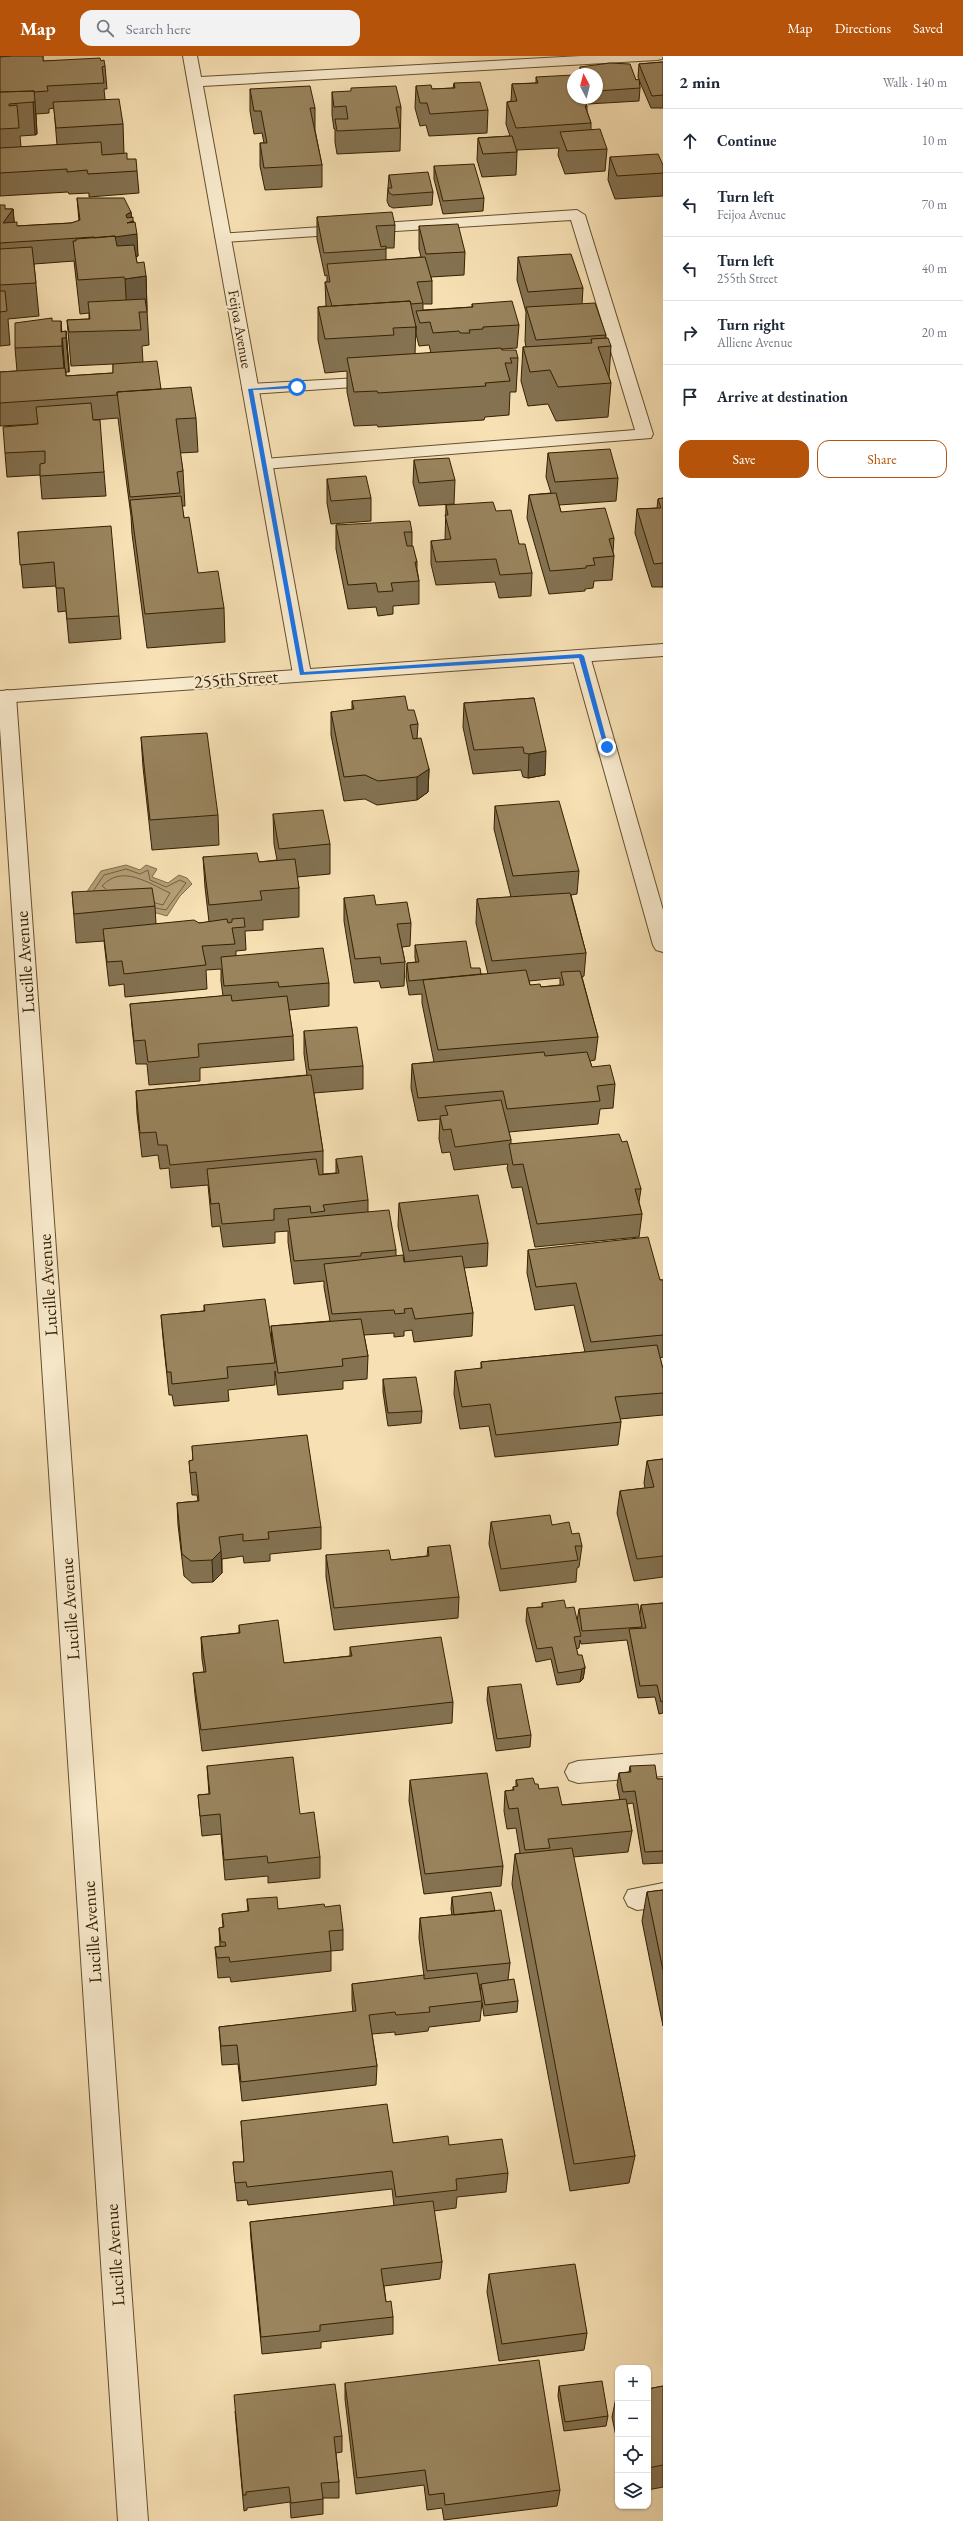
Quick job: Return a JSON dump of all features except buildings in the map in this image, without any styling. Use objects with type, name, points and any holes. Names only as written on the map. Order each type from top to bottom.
[{"type":"street","name":"Feijoa Avenue","points":[[190,56],[302,674]]},
{"type":"street","points":[[195,82],[584,58],[657,56]]},
{"type":"street","points":[[223,237],[577,215],[645,434],[264,464]]},
{"type":"street","points":[[250,389],[396,381]]},
{"type":"street","name":"255th Street","points":[[3,697],[302,674],[663,650]]},
{"type":"street","points":[[581,656],[663,945]]},
{"type":"street","name":"Lucille Avenue","points":[[3,697],[133,2521]]},
{"type":"street","points":[[578,1772],[663,1764]]},
{"type":"street","points":[[637,1898],[663,1896]]},
{"type":"water","points":[[126,865],[140,870],[146,865],[157,869],[152,877],[168,883],[179,875],[187,878],[192,884],[180,896],[167,916],[86,893],[101,871]]},
{"type":"route","points":[[297,387],[250,389],[302,674],[581,656],[607,747]]}]
